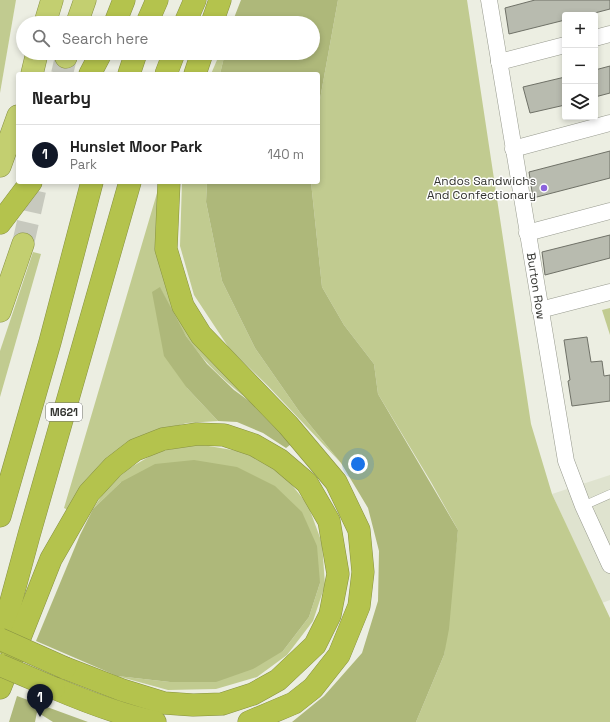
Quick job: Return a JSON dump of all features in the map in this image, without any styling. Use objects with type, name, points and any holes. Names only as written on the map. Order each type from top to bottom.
[{"type":"highway","points":[[47,16],[52,0]]},
{"type":"highway","points":[[79,16],[85,0]]},
{"type":"highway","points":[[118,16],[124,0]]},
{"type":"highway","points":[[151,16],[157,0]]},
{"type":"highway","points":[[188,16],[195,0]]},
{"type":"highway","points":[[214,16],[220,0]]},
{"type":"highway","points":[[32,72],[35,60]]},
{"type":"highway","points":[[91,72],[97,60]]},
{"type":"highway","points":[[130,72],[134,60]]},
{"type":"highway","points":[[167,72],[171,60]]},
{"type":"highway","points":[[196,72],[200,60]]},
{"type":"highway","points":[[0,166],[16,122]]},
{"type":"highway","points":[[0,223],[29,184]]},
{"type":"highway","name":"M621","points":[[0,516],[50,342],[91,184]]},
{"type":"highway","name":"M621","points":[[0,642],[129,184]]},
{"type":"highway","points":[[169,184],[166,249],[183,306],[201,335],[288,425],[336,482],[359,530],[363,572],[359,606],[339,655],[313,688],[294,703],[249,722]]},
{"type":"highway","points":[[0,311],[23,244]]},
{"type":"highway","points":[[0,639],[65,668],[122,690],[164,703],[194,705],[222,704],[253,694],[278,680],[315,645],[330,615],[338,574],[329,521],[307,482],[280,460],[254,445],[224,436],[197,434],[163,439],[135,450],[113,467],[90,493],[51,559],[0,688]]},
{"type":"highway","points":[[0,665],[93,705],[155,722]]},
{"type":"street","name":"Burton Row","points":[[489,0],[566,460],[584,506],[610,564]]},
{"type":"street","points":[[598,37],[610,34]]},
{"type":"street","points":[[499,62],[562,46]]},
{"type":"street","points":[[513,148],[610,124]]},
{"type":"street","points":[[528,233],[610,211]]},
{"type":"street","points":[[540,310],[610,292]]},
{"type":"lane","points":[[584,506],[610,494]]},
{"type":"shaded area","points":[[610,475],[610,600],[602,603],[552,494]]},
{"type":"green space","points":[[0,0],[16,0],[0,93]]},
{"type":"green space","points":[[241,0],[338,0],[320,99],[320,72],[220,72],[223,60],[320,60],[320,16],[235,16]]},
{"type":"green space","points":[[338,0],[467,0],[531,424],[552,494],[610,618],[610,722],[416,722],[444,655],[458,530],[378,394],[374,364],[344,325],[322,287],[311,184],[320,184],[320,99]]},
{"type":"green space","points":[[217,60],[223,60],[220,72],[212,72]]},
{"type":"green space","points":[[160,184],[161,265],[270,416],[224,380],[204,359],[182,330],[160,288],[187,388],[218,421],[187,423],[157,431],[68,510],[64,508]]},
{"type":"green space","points":[[182,184],[207,184],[206,202],[222,281],[255,348],[301,414],[341,463],[268,386],[229,348],[194,295],[180,246]]},
{"type":"green space","points":[[207,184],[311,184],[322,287],[344,325],[374,364],[378,394],[458,530],[449,629],[444,655],[416,722],[292,722],[324,696],[362,653],[378,601],[379,551],[368,508],[341,463],[301,414],[255,348],[222,281],[206,202]]},
{"type":"green space","points":[[33,252],[41,254],[0,397],[0,351]]},
{"type":"green space","points":[[160,287],[186,336],[207,364],[234,390],[270,416],[295,441],[286,448],[263,433],[237,422],[218,421],[187,388],[164,356],[152,292]]},
{"type":"green space","points":[[610,308],[610,335],[602,310]]},
{"type":"green space","points":[[197,444],[244,452],[283,474],[308,505],[322,543],[325,585],[313,621],[287,655],[257,677],[216,689],[168,690],[117,676],[170,682],[283,651],[309,617],[320,583],[121,482],[93,509],[106,489],[128,469],[157,452]]},
{"type":"green space","points":[[194,460],[237,467],[275,486],[302,512],[317,546],[320,583],[309,617],[283,651],[253,669],[216,682],[170,682],[117,676],[36,641],[80,535],[93,509],[121,482],[155,464]]},
{"type":"green space","points":[[17,696],[88,722],[53,722],[37,712],[35,722],[9,722]]},
{"type":"building","points":[[535,0],[610,0],[610,9],[598,12],[562,12],[562,21],[509,34],[505,8]]},
{"type":"building","points":[[610,66],[610,93],[598,96],[598,84],[598,69]]},
{"type":"building","points":[[562,78],[562,106],[530,113],[523,87]]},
{"type":"building","points":[[610,151],[610,178],[533,198],[529,172]]},
{"type":"building","points":[[610,235],[610,258],[545,275],[542,252]]},
{"type":"building","points":[[587,337],[591,362],[602,361],[604,376],[610,375],[610,401],[572,406],[564,340]]},
{"type":"tunnel","points":[[62,72],[65,60]]},
{"type":"tunnel","points":[[23,244],[37,184]]},
{"type":"place","name":"Andos Sandwichs And Confectionary","points":[[544,188]]},
{"type":"place","name":"Hunslet Moor Park","points":[[40,717]]}]
